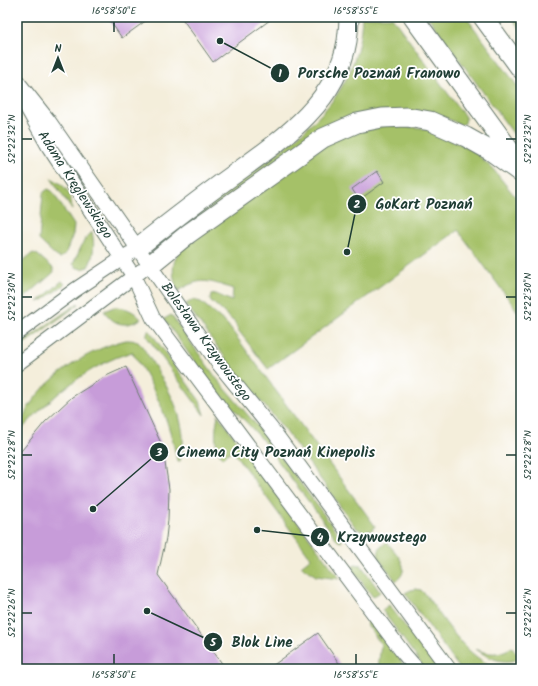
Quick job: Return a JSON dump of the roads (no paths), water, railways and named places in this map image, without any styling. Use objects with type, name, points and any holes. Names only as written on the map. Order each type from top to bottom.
[{"type":"main road","points":[[137,248],[181,213],[274,145],[310,113],[333,83],[340,69],[346,45],[349,17]]},
{"type":"main road","points":[[413,17],[521,166]]},
{"type":"main road","points":[[483,17],[521,69]]},
{"type":"main road","points":[[150,265],[188,234],[323,138],[357,123],[382,118],[407,117],[430,121],[472,140],[502,159],[521,174]]},
{"type":"street","name":"Adama Kręglewskiego","points":[[17,81],[48,120],[137,248]]},
{"type":"street","name":"Adama Kręglewskiego","points":[[17,90],[50,147],[122,259]]},
{"type":"street","points":[[17,333],[75,290],[137,248]]},
{"type":"street","name":"Bolesława Krzywoustego","points":[[137,248],[225,373],[274,432],[449,669]]},
{"type":"street","name":"Bolesława Krzywoustego","points":[[122,259],[134,277],[153,318],[417,669]]},
{"type":"street","points":[[17,364],[150,265]]},
{"type":"place","name":"Porsche Poznań Franowo","points":[[220,41]]},
{"type":"place","name":"GoKart Poznań","points":[[347,252]]},
{"type":"place","name":"Cinema City Poznań Kinepolis","points":[[93,509]]},
{"type":"place","name":"Krzywoustego","points":[[257,530]]},
{"type":"place","name":"Blok Line","points":[[147,611]]}]
